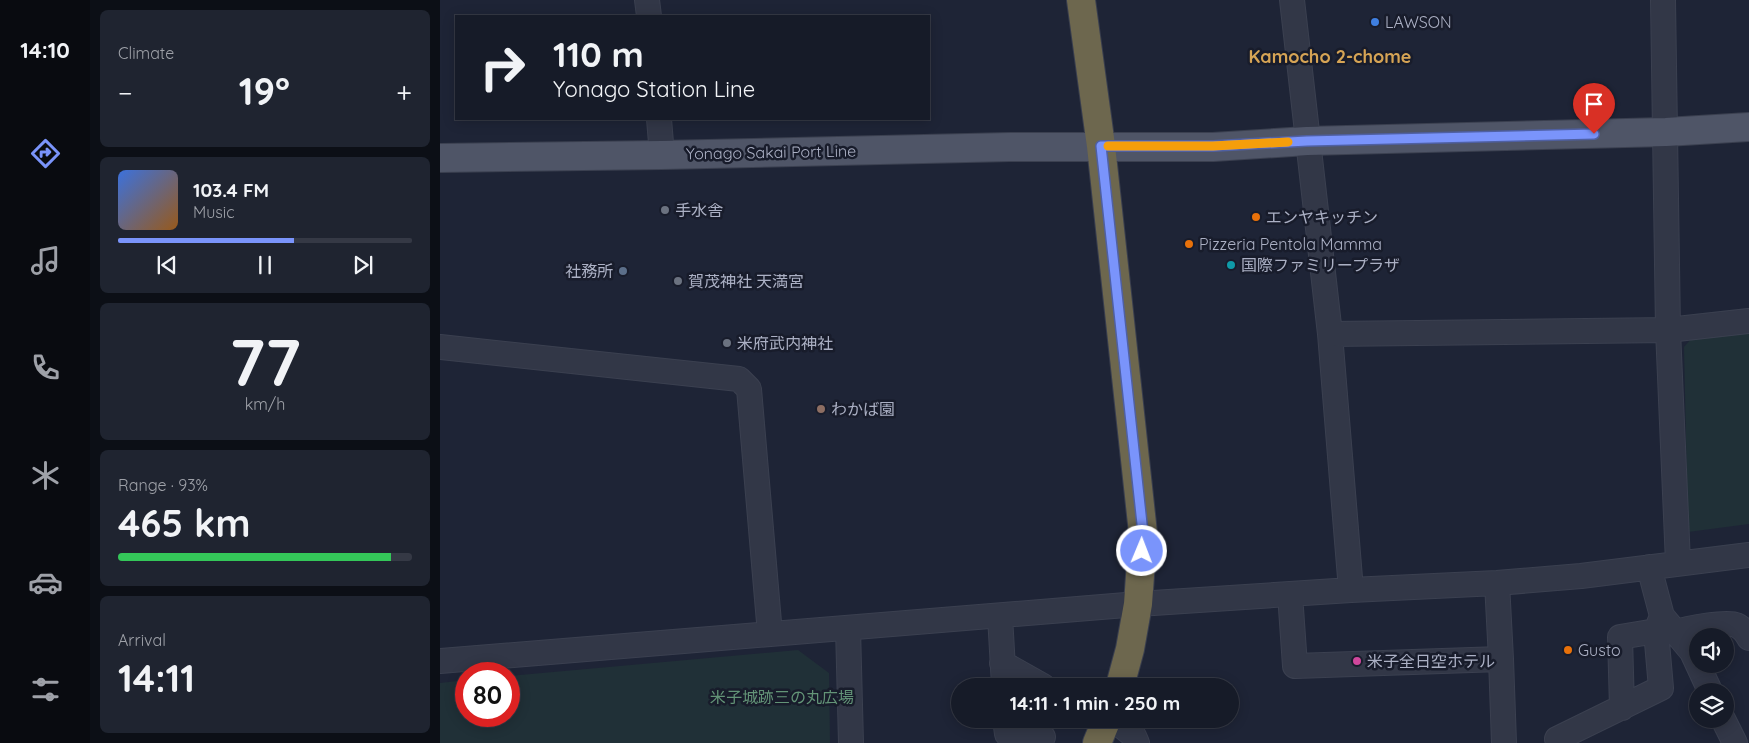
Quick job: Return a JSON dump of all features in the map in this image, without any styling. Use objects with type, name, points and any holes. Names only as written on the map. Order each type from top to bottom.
[{"type":"highway","points":[[1081,0],[1101,146],[1143,533],[1138,604],[1130,649],[1122,678]]},
{"type":"highway","points":[[1097,743],[1103,728]]},
{"type":"main road","name":"Yonago Sakai Port Line","points":[[440,158],[662,155],[1010,146],[1213,146],[1307,141],[1666,132],[1749,127]]},
{"type":"street","points":[[647,0],[649,15]]},
{"type":"street","points":[[1292,0],[1330,334],[1351,590]]},
{"type":"street","points":[[1663,0],[1668,330],[1678,563]]},
{"type":"street","points":[[659,120],[662,155]]},
{"type":"street","points":[[1330,334],[1668,330],[1749,321]]},
{"type":"street","points":[[440,348],[739,379],[749,389],[770,634]]},
{"type":"street","points":[[440,661],[1138,604],[1351,590],[1497,583],[1581,576],[1749,555]]},
{"type":"street","points":[[1557,739],[1661,688],[1665,626],[1649,567]]},
{"type":"street","points":[[1497,583],[1504,743]]},
{"type":"street","points":[[1290,594],[1295,666],[1501,660]]},
{"type":"street","points":[[1000,616],[1003,675]]},
{"type":"street","points":[[1622,708],[1620,637],[1665,626],[1686,628],[1734,623],[1745,630],[1749,638]]},
{"type":"street","points":[[1665,626],[1692,652],[1706,683]]},
{"type":"street","points":[[848,628],[851,743]]},
{"type":"street","points":[[1007,728],[1007,734],[1017,743]]},
{"type":"street","points":[[1124,728],[1134,736],[1137,743]]},
{"type":"street","points":[[1728,728],[1735,743]]},
{"type":"green space","points":[[1749,333],[1749,524],[1688,532],[1684,347],[1692,338]]},
{"type":"green space","name":"米子城跡三の丸広場","points":[[798,650],[829,673],[830,743],[440,743],[440,683],[455,681],[455,727],[520,727],[520,675]]},
{"type":"slow traffic","points":[[1108,146],[1213,146],[1288,142]]},
{"type":"place","name":"LAWSON","points":[[1375,22]]},
{"type":"place","name":"手水舎","points":[[665,210]]},
{"type":"place","name":"エンヤキッチン","points":[[1256,217]]},
{"type":"place","name":"Pizzeria Pentola Mamma","points":[[1189,244]]},
{"type":"place","name":"国際ファミリープラザ","points":[[1231,265]]},
{"type":"place","name":"社務所","points":[[623,271]]},
{"type":"place","name":"賀茂神社 天満宮","points":[[678,281]]},
{"type":"place","name":"米府武内神社","points":[[727,343]]},
{"type":"place","name":"わかば園","points":[[821,409]]},
{"type":"place","name":"Gusto","points":[[1568,650]]},
{"type":"place","name":"米子全日空ホテル","points":[[1357,661]]},
{"type":"district","name":"Kamocho 2-chome","points":[[1330,57]]},
{"type":"route","points":[[1142,551],[1143,533],[1101,146],[1213,146],[1307,141],[1594,134]]}]
